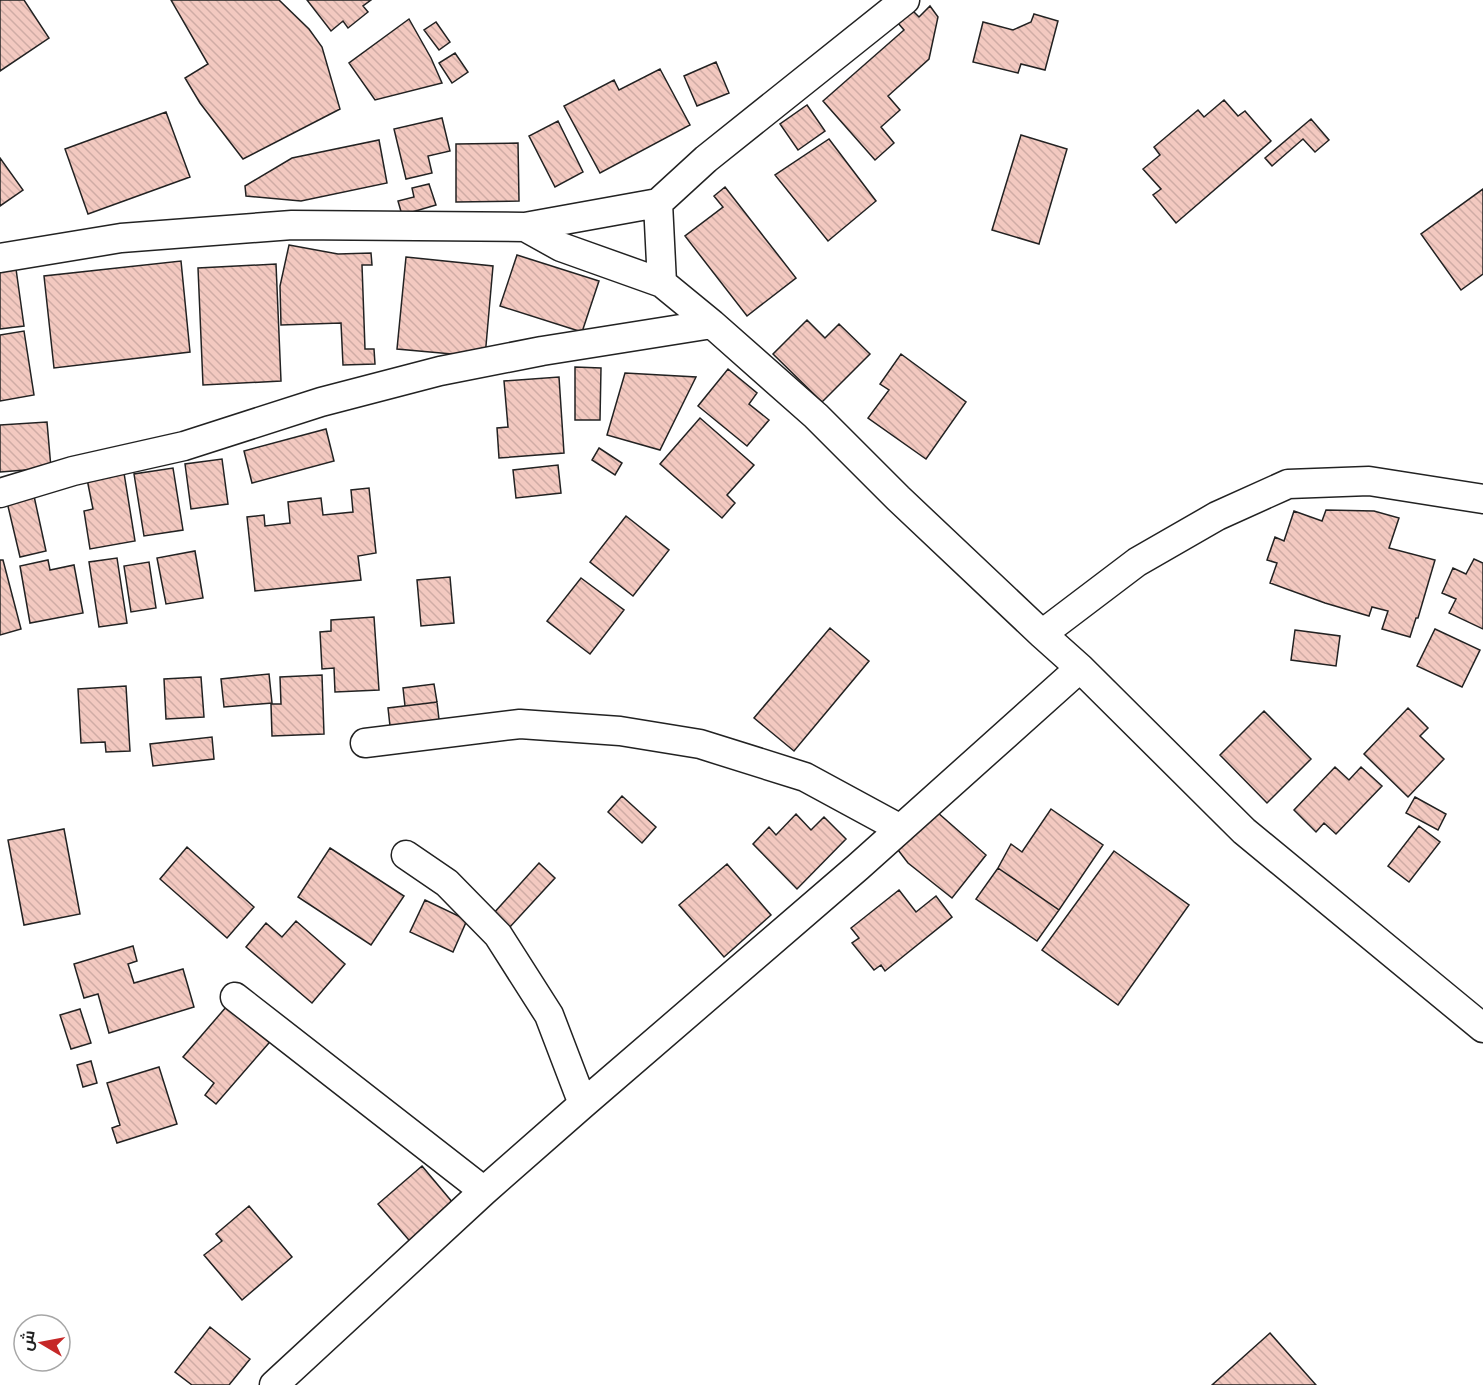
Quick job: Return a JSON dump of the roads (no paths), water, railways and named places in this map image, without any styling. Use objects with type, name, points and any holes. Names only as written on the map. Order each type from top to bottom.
[{"type":"street","points":[[0,258],[121,238],[292,225],[525,227],[658,203],[706,159],[905,0]]},
{"type":"street","points":[[658,203],[662,283]]},
{"type":"street","points":[[525,227],[561,247],[662,283],[712,324],[816,417],[898,498],[1080,668],[1244,831],[1483,1028]]},
{"type":"street","points":[[0,493],[73,471],[184,447],[321,402],[440,371],[542,351],[712,324]]},
{"type":"street","points":[[1042,634],[1137,562],[1217,516],[1288,484],[1369,481],[1483,499]]},
{"type":"street","points":[[274,1385],[484,1191],[858,867],[1080,668]]},
{"type":"street","points":[[365,743],[520,724],[620,731],[700,744],[805,777],[899,828]]},
{"type":"street","points":[[406,855],[447,883],[498,935],[549,1015],[583,1104]]},
{"type":"street","points":[[235,997],[484,1191]]}]
